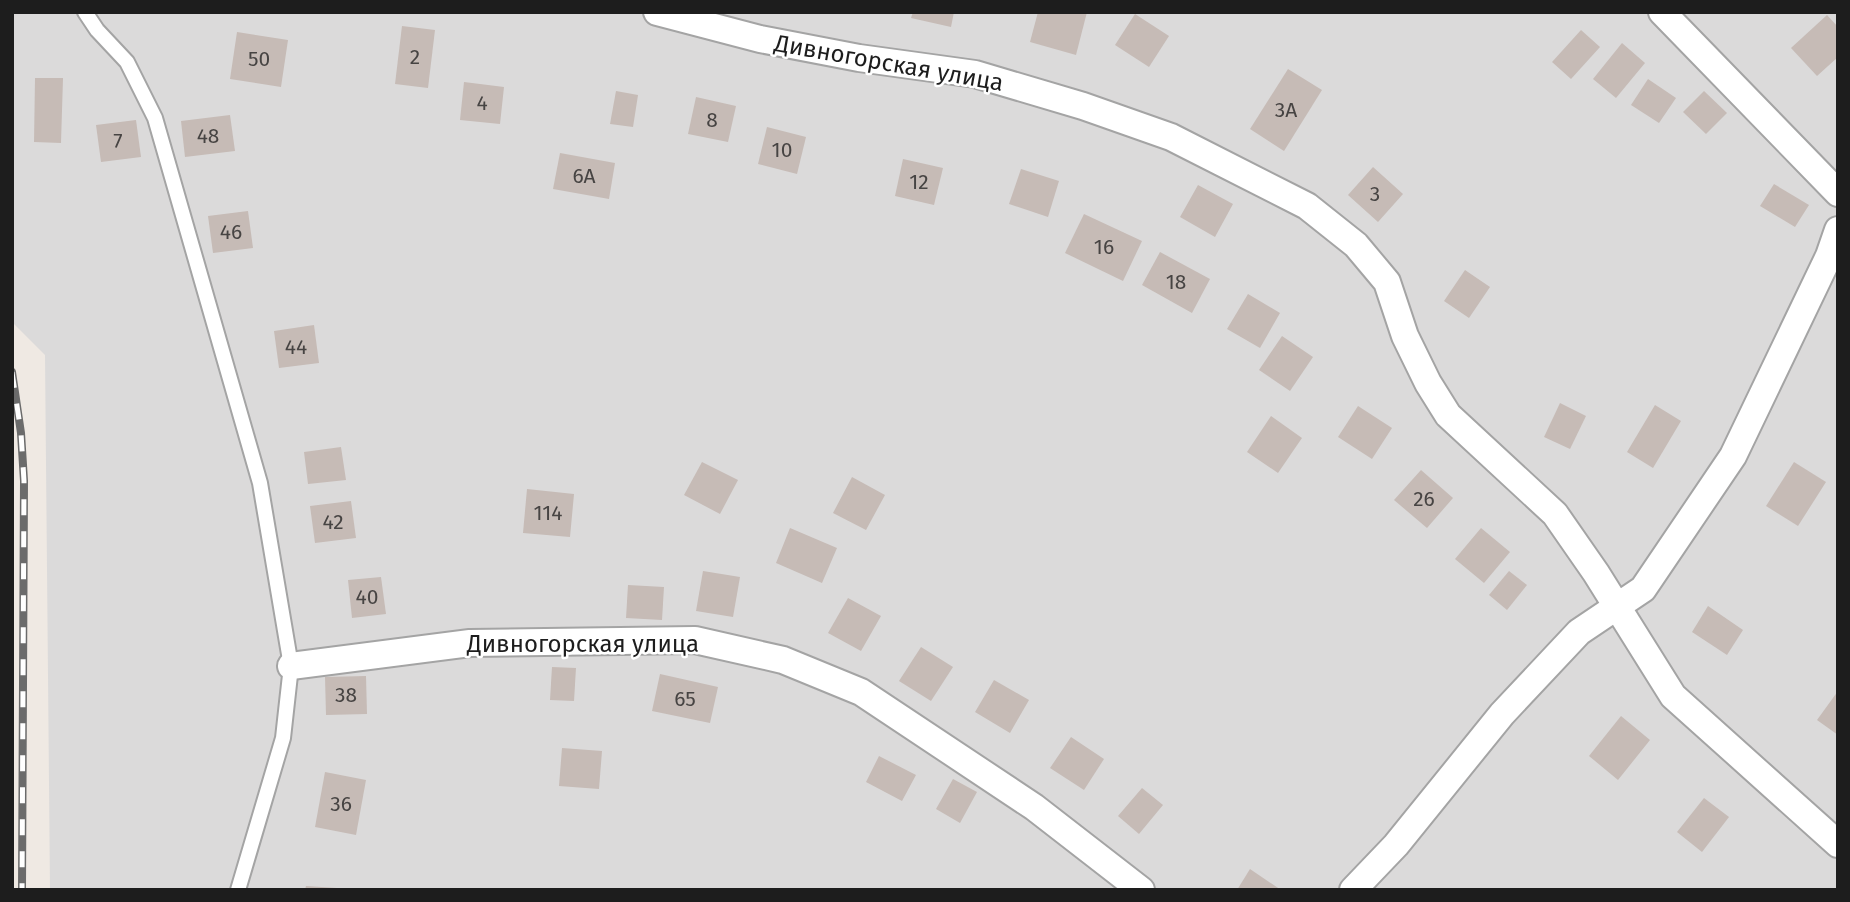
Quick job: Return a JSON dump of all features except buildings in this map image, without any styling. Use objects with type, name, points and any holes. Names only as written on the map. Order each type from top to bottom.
[{"type":"street","name":"Дивногорская улица","points":[[657,12],[760,39],[859,58],[975,74],[1083,106],[1171,137],[1307,206],[1356,245],[1387,282],[1405,336],[1427,383],[1448,415],[1555,514],[1596,573],[1673,696],[1838,844]]},
{"type":"street","points":[[1662,12],[1838,192]]},
{"type":"street","points":[[1353,890],[1396,845],[1502,714],[1570,641],[1579,632],[1643,589],[1733,456],[1829,256],[1838,230]]},
{"type":"street","name":"Дивногорская улица","points":[[290,666],[483,643],[695,640],[783,660],[861,692],[1034,807],[1141,890]]},
{"type":"lane","points":[[85,12],[97,30],[127,62],[155,118],[260,483],[290,666],[283,738],[238,890]]},
{"type":"shaded area","points":[[12,12],[1838,12],[1838,890],[50,890],[45,355],[12,322]]},
{"type":"railway","points":[[12,372],[21,433],[24,481],[22,890]]}]
